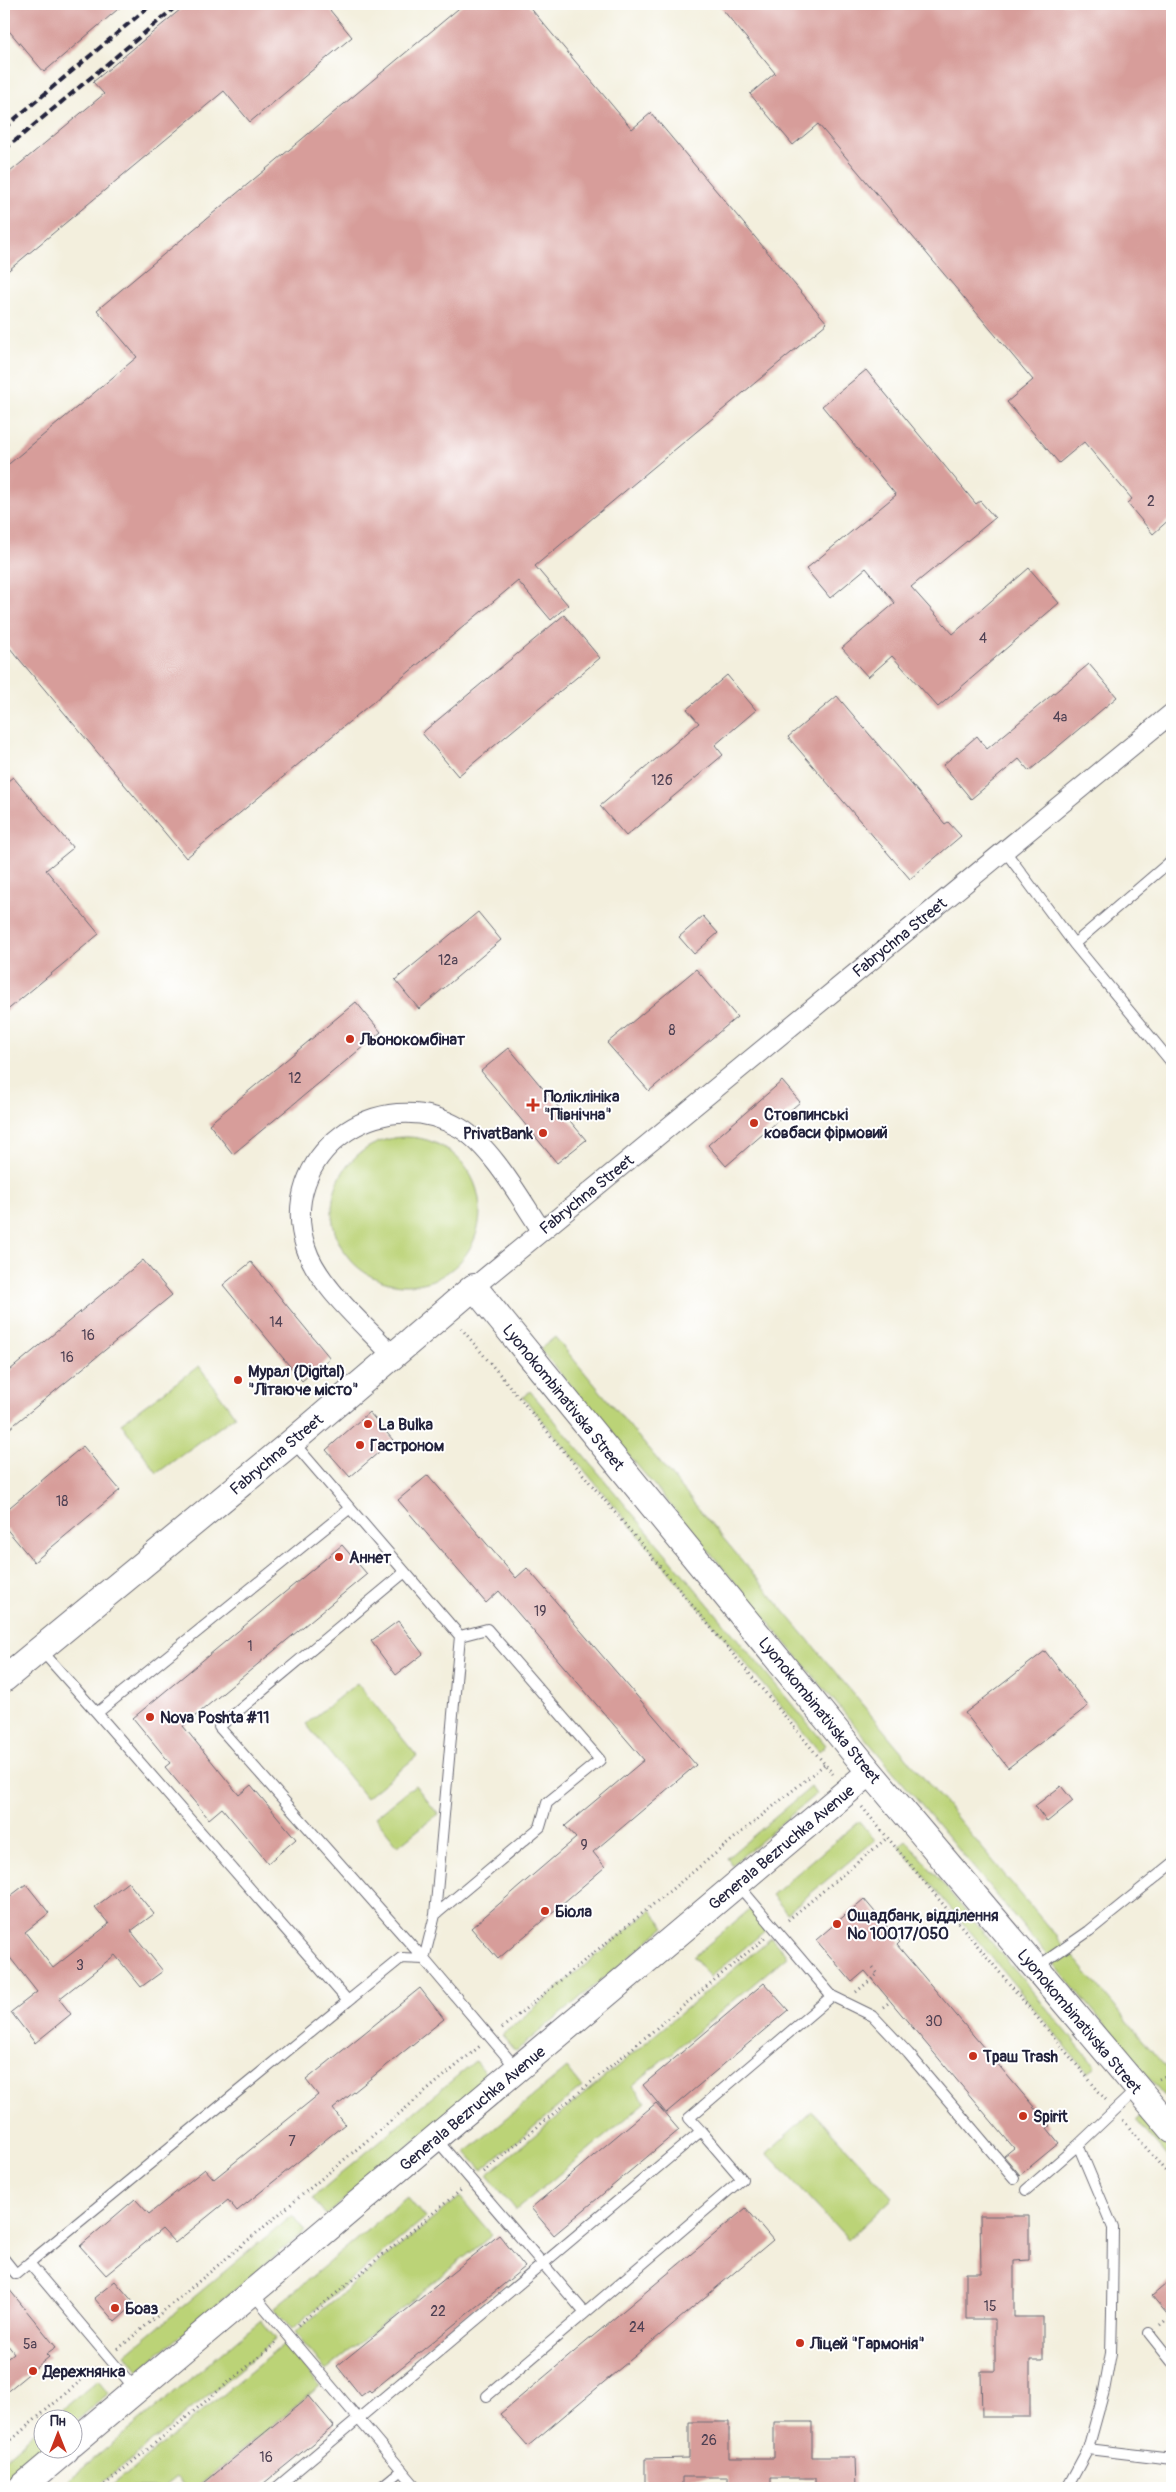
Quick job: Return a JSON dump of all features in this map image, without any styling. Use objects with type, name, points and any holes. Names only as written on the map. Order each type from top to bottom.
[{"type":"main road","name":"Fabrychna Street","points":[[4,1679],[293,1442],[474,1287]]},
{"type":"main road","name":"Lyonokombinativska Street","points":[[474,1287],[870,1772],[1172,2129]]},
{"type":"main road","name":"Generala Bezruchka Avenue","points":[[82,2436],[870,1772]]},
{"type":"main road","points":[[21,2488],[54,2460]]},
{"type":"street","name":"Fabrychna Street","points":[[474,1287],[1172,713]]},
{"type":"street","points":[[393,1356],[322,1279],[305,1247],[301,1211],[306,1185],[317,1160],[342,1134],[357,1124],[392,1113],[410,1112],[445,1120],[461,1129],[488,1153],[542,1231]]},
{"type":"lane","points":[[1005,851],[1074,944],[1172,1062]]},
{"type":"lane","points":[[1074,944],[1172,860]]},
{"type":"lane","points":[[293,1442],[460,1636],[435,1915],[424,1959]]},
{"type":"lane","points":[[97,1713],[350,1508]]},
{"type":"lane","points":[[405,1572],[219,1727],[424,1959],[518,2070]]},
{"type":"lane","points":[[435,1915],[540,1827],[547,1803],[600,1760],[487,1629],[460,1636]]},
{"type":"lane","points":[[41,1649],[348,2001]]},
{"type":"lane","points":[[1036,1968],[1089,1930],[1172,1864]]},
{"type":"lane","points":[[737,1884],[832,1996],[873,2016],[908,2053],[1014,2178]]},
{"type":"lane","points":[[4,2260],[16,2274],[401,1958],[424,1959]]},
{"type":"lane","points":[[488,2396],[742,2180],[689,2118],[832,1996]]},
{"type":"lane","points":[[1026,2190],[1078,2145],[1138,2088]]},
{"type":"lane","points":[[276,2488],[701,2131]]},
{"type":"lane","points":[[435,2139],[584,2313]]},
{"type":"lane","points":[[1067,2488],[1088,2449],[1104,2391],[1111,2353],[1113,2228],[1078,2145]]},
{"type":"lane","points":[[29,2263],[137,2390]]},
{"type":"lane","points":[[252,2293],[417,2488]]},
{"type":"lane","points":[[1149,2333],[1172,2362]]},
{"type":"lane","points":[[1088,2449],[1172,2459]]},
{"type":"lane","points":[[380,2488],[402,2470]]},
{"type":"path","points":[[460,1328],[1172,2179]]},
{"type":"path","points":[[4,2446],[490,2037],[825,1764]]},
{"type":"path","points":[[101,2488],[887,1838]]},
{"type":"path","points":[[844,2002],[878,1974],[871,1966]]},
{"type":"green space","points":[[406,1137],[434,1142],[459,1158],[475,1183],[480,1211],[475,1239],[459,1264],[434,1280],[406,1285],[378,1280],[353,1264],[337,1239],[332,1211],[337,1183],[353,1158],[378,1142]]},
{"type":"green space","points":[[555,1337],[1172,2075],[1172,2105],[540,1349]]},
{"type":"green space","points":[[199,1366],[235,1416],[157,1473],[121,1423]]},
{"type":"green space","points":[[530,1391],[826,1745],[819,1751],[523,1397]]},
{"type":"green space","points":[[357,1683],[417,1756],[366,1798],[306,1724]]},
{"type":"green space","points":[[415,1785],[438,1814],[398,1846],[375,1817]]},
{"type":"green space","points":[[811,1787],[816,1794],[732,1865],[727,1858]]},
{"type":"green space","points":[[859,1821],[875,1840],[787,1913],[772,1895]]},
{"type":"green space","points":[[906,1840],[1095,2066],[1087,2072],[899,1846]]},
{"type":"green space","points":[[750,1909],[767,1929],[710,1977],[693,1957]]},
{"type":"green space","points":[[651,1910],[665,1927],[516,2051],[502,2035]]},
{"type":"green space","points":[[771,1938],[787,1956],[632,2086],[646,2102],[516,2210],[487,2175]]},
{"type":"green space","points":[[475,2061],[489,2078],[326,2215],[312,2198]]},
{"type":"green space","points":[[567,2068],[582,2087],[482,2170],[466,2152]]},
{"type":"green space","points":[[812,2111],[893,2198],[848,2240],[767,2153]]},
{"type":"green space","points":[[1147,2111],[1172,2143],[1172,2163],[1136,2120]]},
{"type":"green space","points":[[407,2197],[425,2218],[292,2329],[274,2308]]},
{"type":"green space","points":[[460,2197],[492,2235],[326,2370],[295,2332]]},
{"type":"green space","points":[[292,2215],[305,2231],[139,2370],[125,2355]]},
{"type":"green space","points":[[261,2320],[276,2339],[96,2488],[59,2488]]},
{"type":"green space","points":[[284,2344],[320,2386],[196,2488],[186,2488],[176,2477],[162,2488],[109,2488]]},
{"type":"green space","points":[[98,2380],[109,2393],[82,2416],[82,2410],[62,2410]]},
{"type":"green space","points":[[32,2435],[32,2457],[4,2481],[4,2459]]},
{"type":"building","points":[[4,4],[124,4],[44,72],[4,25]]},
{"type":"building","points":[[187,4],[325,4],[352,37],[250,122],[224,91],[4,274],[4,177],[104,94],[93,82]]},
{"type":"building","points":[[464,4],[527,4],[632,129],[651,113],[827,323],[535,566],[568,605],[551,620],[518,581],[186,858],[4,641],[4,468],[137,357],[97,310]]},
{"type":"building","points":[[718,4],[1172,4],[1172,517],[1153,534],[1127,503],[1132,499],[1084,442],[1059,463],[1007,402],[1033,380],[818,124],[793,145],[750,94],[775,73]]},
{"type":"building","points":[[866,370],[976,504],[980,501],[995,518],[911,587],[953,634],[1029,568],[1059,603],[938,707],[892,656],[868,677],[842,648],[895,603],[866,568],[830,598],[806,569],[896,495],[822,406]]},
{"type":"building","points":[[564,615],[600,658],[458,776],[422,733]]},
{"type":"building","points":[[1089,664],[1117,697],[1029,771],[1019,759],[971,799],[943,765],[977,736],[987,749]]},
{"type":"building","points":[[727,675],[756,710],[715,745],[723,755],[626,836],[600,806],[699,723],[687,709]]},
{"type":"building","points":[[837,696],[945,824],[948,822],[961,836],[910,879],[788,737]]},
{"type":"building","points":[[13,777],[73,848],[46,870],[99,934],[4,1013],[4,784]]},
{"type":"building","points":[[478,912],[501,940],[419,1009],[395,980]]},
{"type":"building","points":[[703,916],[718,933],[694,954],[679,937]]},
{"type":"building","points":[[696,969],[737,1017],[649,1091],[607,1043]]},
{"type":"building","points":[[356,1002],[381,1032],[233,1154],[209,1124]]},
{"type":"building","name":"Поліклініка \"Північна\"","points":[[509,1048],[586,1140],[557,1163],[481,1071]]},
{"type":"building","name":"Стовпинські ковбаси фірмовий","points":[[782,1081],[800,1102],[726,1166],[708,1145]]},
{"type":"building","points":[[143,1260],[172,1295],[4,1433],[4,1375]]},
{"type":"building","points":[[251,1262],[330,1358],[302,1381],[223,1285]]},
{"type":"building","name":"Гастроном","points":[[369,1412],[393,1440],[350,1477],[326,1450]]},
{"type":"building","points":[[83,1446],[120,1490],[34,1562],[4,1526],[4,1512]]},
{"type":"building","points":[[428,1475],[516,1578],[527,1568],[696,1765],[593,1852],[605,1867],[498,1959],[471,1928],[576,1838],[565,1826],[644,1760],[499,1591],[486,1603],[398,1500]]},
{"type":"building","points":[[342,1545],[367,1574],[183,1726],[239,1795],[251,1785],[296,1839],[268,1863],[222,1808],[209,1819],[165,1767],[170,1763],[133,1718]]},
{"type":"building","points":[[398,1621],[423,1654],[396,1675],[371,1641]]},
{"type":"building","points":[[1045,1651],[1088,1706],[1008,1768],[965,1713]]},
{"type":"building","points":[[1061,1786],[1073,1801],[1047,1822],[1035,1806]]},
{"type":"building","points":[[128,1882],[154,1914],[131,1931],[163,1971],[141,1987],[115,1955],[59,1999],[71,2014],[35,2043],[11,2012],[37,1992],[4,1950],[4,1901],[26,1884],[49,1913],[25,1932],[53,1968],[109,1924],[95,1907]]},
{"type":"building","points":[[864,1899],[900,1942],[897,1945],[1050,2126],[1047,2128],[1059,2143],[1020,2175],[1004,2156],[1014,2148],[865,1971],[852,1982],[816,1940]]},
{"type":"building","points":[[764,1983],[788,2010],[666,2113],[643,2085]]},
{"type":"building","points":[[420,1988],[444,2019],[333,2109],[345,2124],[237,2211],[228,2200],[175,2243],[162,2229],[106,2275],[80,2246],[135,2199],[149,2214],[205,2169],[214,2179],[318,2095],[306,2080]]},
{"type":"building","points":[[656,2103],[679,2130],[554,2235],[531,2208]]},
{"type":"building","points":[[746,2208],[773,2240],[528,2446],[500,2414]]},
{"type":"building","points":[[980,2216],[1029,2216],[1029,2260],[1014,2261],[1014,2317],[1043,2317],[1043,2360],[1030,2360],[1030,2417],[982,2417],[981,2371],[995,2371],[995,2319],[966,2319],[966,2273],[981,2273]]},
{"type":"building","points":[[499,2235],[525,2267],[371,2392],[369,2390],[361,2396],[337,2366]]},
{"type":"building","points":[[1172,2279],[1172,2320],[1152,2296]]},
{"type":"building","points":[[115,2281],[135,2304],[115,2322],[94,2298]]},
{"type":"building","points":[[4,2283],[56,2347],[46,2354],[49,2357],[4,2394],[4,2361],[14,2353],[4,2340]]},
{"type":"building","points":[[309,2396],[334,2426],[258,2488],[198,2488]]},
{"type":"building","points":[[689,2422],[729,2422],[729,2458],[774,2458],[774,2422],[812,2422],[812,2457],[855,2457],[856,2488],[815,2488],[815,2478],[771,2478],[771,2488],[728,2488],[728,2477],[682,2477],[682,2488],[645,2488],[645,2459],[689,2458]]},
{"type":"railway","points":[[4,128],[152,4]]},
{"type":"railway","points":[[4,150],[179,4]]},
{"type":"place","name":"Льонокомбінат","points":[[350,1039]]},
{"type":"place","name":"Поліклініка \"Північна\"","points":[[533,1105]]},
{"type":"place","name":"Стовпинські ковбаси фірмовий","points":[[754,1123]]},
{"type":"place","name":"PrivatBank","points":[[543,1133]]},
{"type":"place","name":"Мурал (Digital) \"Літаюче місто\"","points":[[238,1380]]},
{"type":"place","name":"La Bulka","points":[[368,1424]]},
{"type":"place","name":"Гастроном","points":[[360,1445]]},
{"type":"place","name":"Аннет","points":[[339,1557]]},
{"type":"place","name":"Nova Poshta #11","points":[[150,1717]]},
{"type":"place","name":"Біола","points":[[545,1911]]},
{"type":"place","name":"Ощадбанк, відділення № 10017/050","points":[[837,1924]]},
{"type":"place","name":"Траш Trash","points":[[973,2056]]},
{"type":"place","name":"Spirit","points":[[1023,2116]]},
{"type":"place","name":"Боаз","points":[[115,2308]]},
{"type":"place","name":"Ліцей \"Гармонія\"","points":[[800,2343]]},
{"type":"place","name":"Дережнянка","points":[[33,2371]]}]
